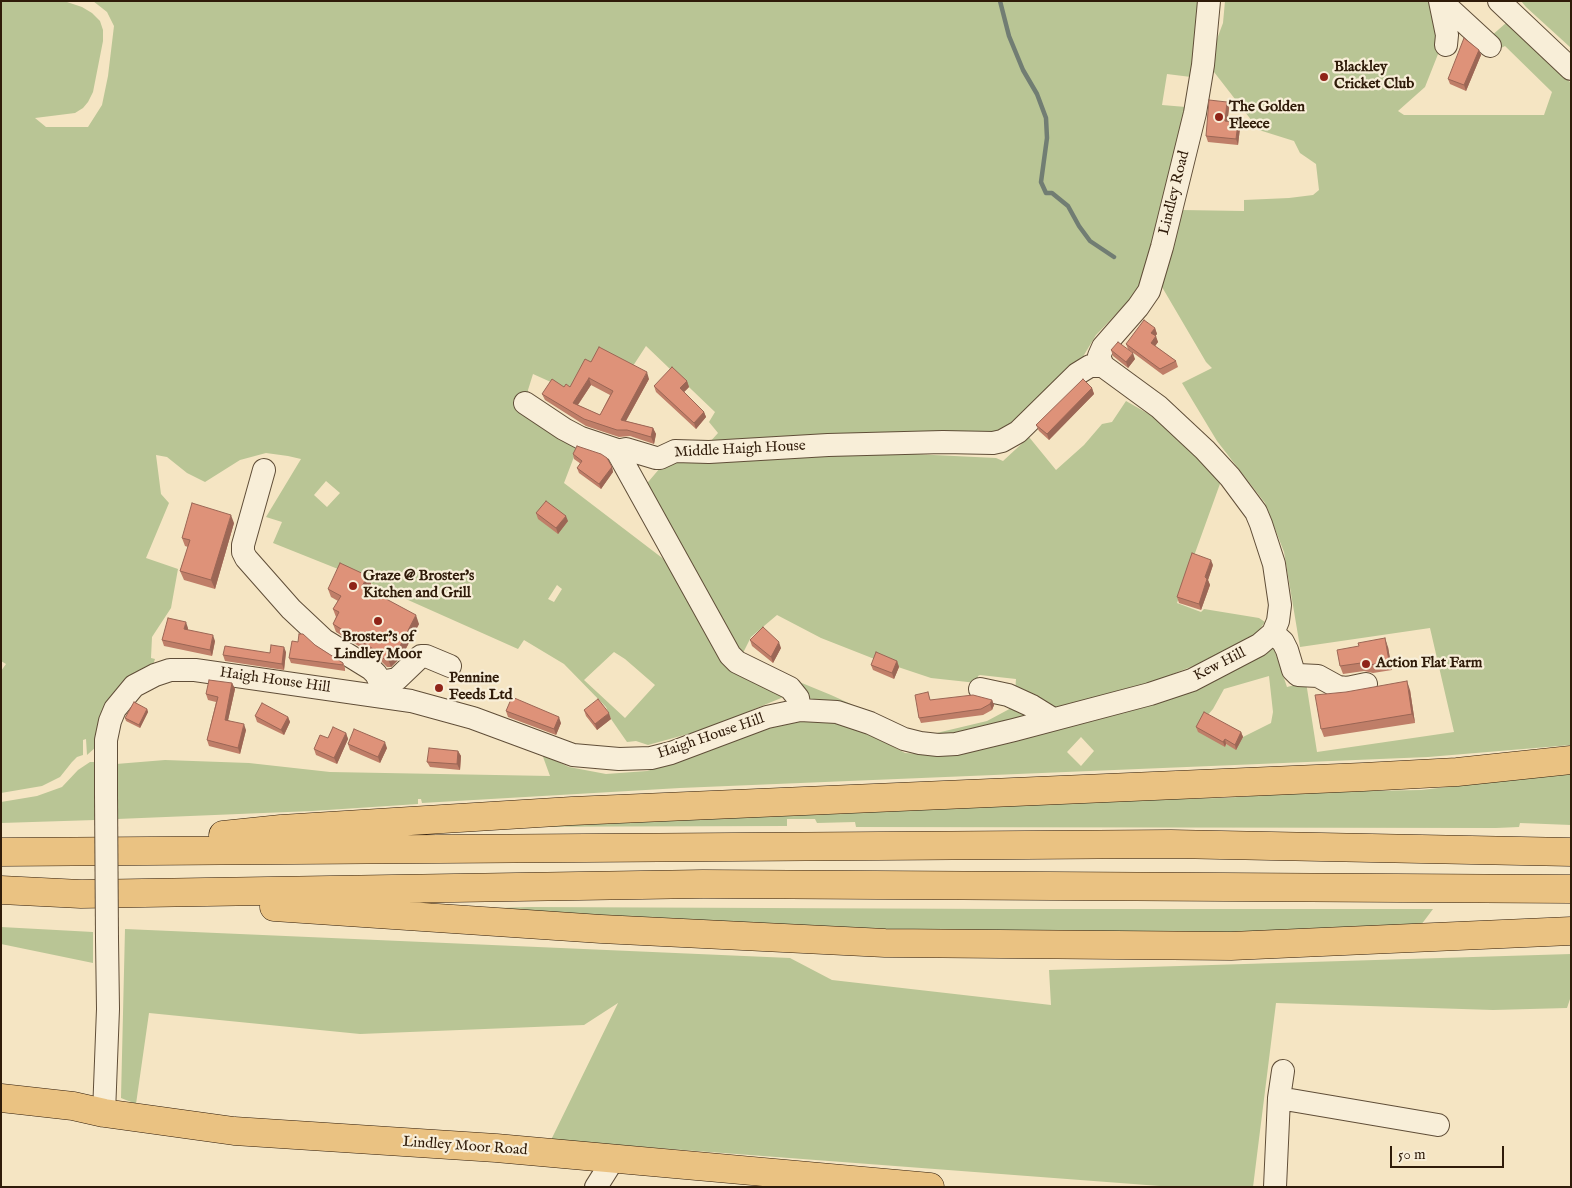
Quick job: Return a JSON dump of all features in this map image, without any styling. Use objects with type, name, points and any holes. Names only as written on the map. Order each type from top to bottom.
[{"type":"main road","points":[[44,852],[281,830],[552,812],[1363,777],[1475,770],[1571,760]]},
{"type":"main road","points":[[1,852],[1171,844],[1571,852]]},
{"type":"main road","points":[[81,894],[703,884],[1571,889]]},
{"type":"main road","points":[[1,890],[601,929],[885,943],[1232,946],[1571,931]]},
{"type":"main road","name":"Lindley Moor Road","points":[[1,1098],[73,1106],[104,1114],[234,1130],[496,1148],[930,1187]]},
{"type":"street","name":"Lindley Road","points":[[1103,366],[1099,356],[1103,347],[1138,307],[1149,290],[1173,205],[1195,113],[1203,65],[1210,1]]},
{"type":"street","points":[[1440,1],[1446,30],[1446,45]]},
{"type":"street","points":[[1440,1],[1490,46]]},
{"type":"street","points":[[1499,1],[1571,69]]},
{"type":"street","name":"Middle Haigh House","points":[[525,402],[564,429],[581,438],[620,452],[626,449],[656,458],[675,451],[709,452],[933,442],[994,443],[1002,441],[1018,432],[1077,374],[1090,366],[1103,366]]},
{"type":"street","points":[[1103,366],[1179,425],[1230,477],[1256,512],[1274,564],[1280,605],[1278,622],[1272,633],[1283,642],[1293,670],[1298,675],[1318,676],[1338,687],[1347,688],[1366,684]]},
{"type":"street","points":[[620,452],[618,453],[730,655],[737,662],[790,688],[798,698],[800,710]]},
{"type":"street","points":[[264,470],[243,545],[243,552],[246,558],[291,609],[324,640],[376,674],[381,689],[396,679],[421,656],[426,656],[450,666]]},
{"type":"street","name":"Kew Hill","points":[[837,712],[870,723],[904,739],[938,745],[956,744],[1150,694],[1192,680],[1259,645],[1272,633]]},
{"type":"street","name":"Haigh House Hill","points":[[104,1114],[108,1009],[106,740],[110,721],[119,703],[130,690],[145,679],[160,673],[176,670],[195,670],[381,689],[473,718],[573,755],[609,759],[640,759],[671,753],[768,717],[800,710],[837,712]]},
{"type":"street","points":[[980,688],[1008,695],[1032,706],[1053,719]]},
{"type":"street","points":[[1276,1187],[1280,1098],[1284,1071]]},
{"type":"street","points":[[1280,1098],[1438,1126]]},
{"type":"street","points":[[596,1187],[613,1160]]},
{"type":"green space","points":[[1,1],[64,1],[82,7],[100,21],[103,30],[103,41],[93,92],[88,102],[75,113],[35,118],[46,127],[88,127],[102,105],[108,76],[114,26],[107,12],[93,1],[1202,1],[1191,77],[1167,74],[1162,105],[1186,107],[1186,121],[1166,183],[1140,289],[1096,335],[1081,360],[1002,432],[709,443],[718,433],[709,422],[715,412],[646,346],[631,369],[573,392],[533,374],[528,390],[528,398],[577,449],[564,483],[674,567],[725,664],[786,696],[706,729],[648,745],[636,741],[627,742],[611,719],[606,707],[564,664],[524,640],[518,649],[343,571],[273,543],[282,522],[266,517],[301,459],[266,453],[240,460],[205,482],[187,473],[167,457],[156,455],[161,494],[169,503],[146,558],[178,569],[171,608],[152,637],[151,658],[155,659],[153,665],[129,678],[115,691],[104,706],[96,747],[87,755],[86,739],[83,740],[83,755],[77,757],[60,777],[42,786],[1,793],[1,671],[6,664],[1,661]],"holes":[[[326,481],[340,493],[327,507],[314,495]],[[557,585],[562,589],[554,602],[548,599]],[[614,652],[655,685],[625,718],[584,680]]]},
{"type":"green space","points":[[1225,1],[1431,1],[1442,44],[1425,87],[1398,111],[1404,115],[1544,115],[1552,92],[1505,46],[1501,48],[1490,37],[1506,23],[1571,83],[1571,745],[1428,757],[680,788],[422,803],[421,799],[418,799],[418,804],[312,811],[117,819],[116,764],[165,760],[249,763],[330,772],[550,776],[542,754],[569,767],[606,774],[647,771],[687,759],[782,723],[808,718],[839,723],[869,734],[905,753],[939,755],[963,753],[1093,721],[1172,699],[1224,676],[1273,646],[1287,687],[1306,682],[1317,752],[1454,732],[1430,628],[1300,647],[1284,552],[1265,503],[1217,441],[1182,383],[1212,368],[1206,362],[1162,287],[1181,210],[1244,211],[1244,200],[1313,195],[1319,190],[1316,164],[1300,153],[1294,141],[1259,130],[1214,72],[1217,39],[1223,23]],"holes":[[[1269,676],[1273,712],[1271,723],[1243,737],[1236,749],[1226,744],[1225,747],[1206,717],[1213,709],[1224,689]],[[1081,737],[1094,751],[1081,766],[1067,752]]]},
{"type":"green space","points":[[1521,1],[1571,1],[1571,48],[1526,7]]},
{"type":"green space","points":[[1126,401],[1154,417],[1192,451],[1221,481],[1177,603],[1201,612],[1204,609],[1259,618],[1265,622],[1255,636],[1211,659],[1124,691],[1054,709],[1015,692],[1016,679],[980,675],[978,676],[977,683],[931,678],[877,660],[821,638],[777,615],[751,637],[741,657],[643,488],[666,461],[871,452],[996,458],[1003,461],[1029,437],[1056,470],[1084,445],[1102,424],[1112,422]]},
{"type":"green space","points":[[775,672],[853,705],[834,701],[807,699]]},
{"type":"green space","points":[[1015,706],[1036,717],[966,736],[924,736],[987,721]]},
{"type":"green space","points":[[90,762],[94,762],[96,765],[95,820],[1,823],[1,802],[37,796],[62,787],[78,770]]},
{"type":"green space","points":[[1571,773],[1571,825],[1520,823],[1519,827],[1496,828],[856,827],[855,822],[817,823],[815,819],[787,819],[787,826],[453,827],[1100,800],[1223,798],[1312,792],[1421,790]]},
{"type":"green space","points":[[497,908],[1433,909],[1421,925],[1456,932],[1098,936],[821,928],[498,910]]},
{"type":"green space","points":[[1,927],[93,932],[93,963],[1,944]]},
{"type":"green space","points":[[125,929],[790,958],[832,980],[1051,1005],[1049,970],[1571,954],[1571,996],[1567,1008],[1493,1010],[1276,1003],[1253,1187],[1173,1187],[551,1140],[618,1003],[584,1025],[360,1034],[149,1013],[136,1104],[121,1098]]},
{"type":"building","points":[[1464,38],[1479,50],[1464,85],[1448,79]]},
{"type":"building","name":"The Golden Fleece","points":[[1209,100],[1227,102],[1225,121],[1238,123],[1236,139],[1206,136]]},
{"type":"building","points":[[1144,320],[1155,328],[1151,333],[1156,336],[1151,343],[1176,361],[1160,369],[1126,344]]},
{"type":"building","points":[[1118,342],[1133,353],[1126,362],[1111,350]]},
{"type":"building","points":[[599,347],[647,372],[621,420],[653,428],[651,437],[627,430],[617,430],[584,419],[542,394],[552,379],[564,387],[566,384],[570,387],[585,359],[591,362]],"holes":[[[589,378],[613,391],[600,415],[573,403]]]},
{"type":"building","points":[[672,367],[687,381],[680,388],[704,412],[694,423],[654,386]]},
{"type":"building","points":[[1083,379],[1092,388],[1047,434],[1036,425]]},
{"type":"building","points":[[577,446],[607,458],[612,467],[599,484],[577,468],[582,461],[573,454]]},
{"type":"building","points":[[546,501],[566,516],[556,528],[536,513]]},
{"type":"building","points":[[192,503],[231,515],[211,580],[180,571],[190,540],[182,538]]},
{"type":"building","points":[[1192,553],[1211,560],[1199,604],[1177,597]]},
{"type":"building","points":[[340,563],[368,576],[362,586],[416,615],[399,648],[388,659],[384,659],[375,650],[333,624],[339,612],[333,609],[341,596],[328,589]]},
{"type":"building","points":[[168,618],[186,622],[184,629],[213,635],[210,650],[162,640]]},
{"type":"building","points":[[763,627],[779,642],[771,657],[750,640]]},
{"type":"building","points":[[299,634],[303,634],[315,645],[343,663],[343,665],[289,658],[292,641],[298,642]]},
{"type":"building","points":[[1385,638],[1389,661],[1370,665],[1361,663],[1340,666],[1337,650],[1359,646],[1358,643]]},
{"type":"building","points":[[271,645],[284,647],[282,664],[223,655],[225,646],[270,653]]},
{"type":"building","points":[[876,652],[897,661],[892,673],[871,665]]},
{"type":"building","points":[[209,680],[232,683],[225,720],[244,724],[238,748],[207,740],[218,697],[206,694]]},
{"type":"building","points":[[1407,681],[1412,714],[1321,729],[1315,695],[1346,692]]},
{"type":"building","points":[[928,692],[930,700],[973,695],[992,700],[990,704],[981,709],[919,718],[915,695]]},
{"type":"building","points":[[512,697],[559,717],[554,729],[506,711]]},
{"type":"building","points":[[598,699],[609,713],[595,724],[584,710]]},
{"type":"building","points":[[134,702],[147,709],[139,725],[125,718]]},
{"type":"building","points":[[262,703],[288,717],[281,730],[255,716]]},
{"type":"building","points":[[1204,712],[1241,732],[1235,745],[1225,739],[1223,742],[1196,727]]},
{"type":"building","points":[[333,727],[346,733],[334,758],[314,749],[320,735],[328,738]]},
{"type":"building","points":[[354,729],[385,742],[378,757],[348,744]]},
{"type":"building","points":[[429,748],[458,751],[457,764],[427,762]]},
{"type":"waterway","points":[[1000,1],[1009,36],[1023,70],[1037,94],[1046,118],[1047,138],[1041,182],[1046,193],[1052,193],[1068,206],[1090,241],[1114,257]]},
{"type":"place","name":"Blackley Cricket Club","points":[[1324,77]]},
{"type":"place","name":"The Golden Fleece","points":[[1219,117]]},
{"type":"place","name":"Graze @ Broster's Kitchen and Grill","points":[[353,586]]},
{"type":"place","name":"Broster's of Lindley Moor","points":[[378,621]]},
{"type":"place","name":"Action Flat Farm","points":[[1366,664]]},
{"type":"place","name":"Pennine Feeds Ltd","points":[[439,688]]}]
